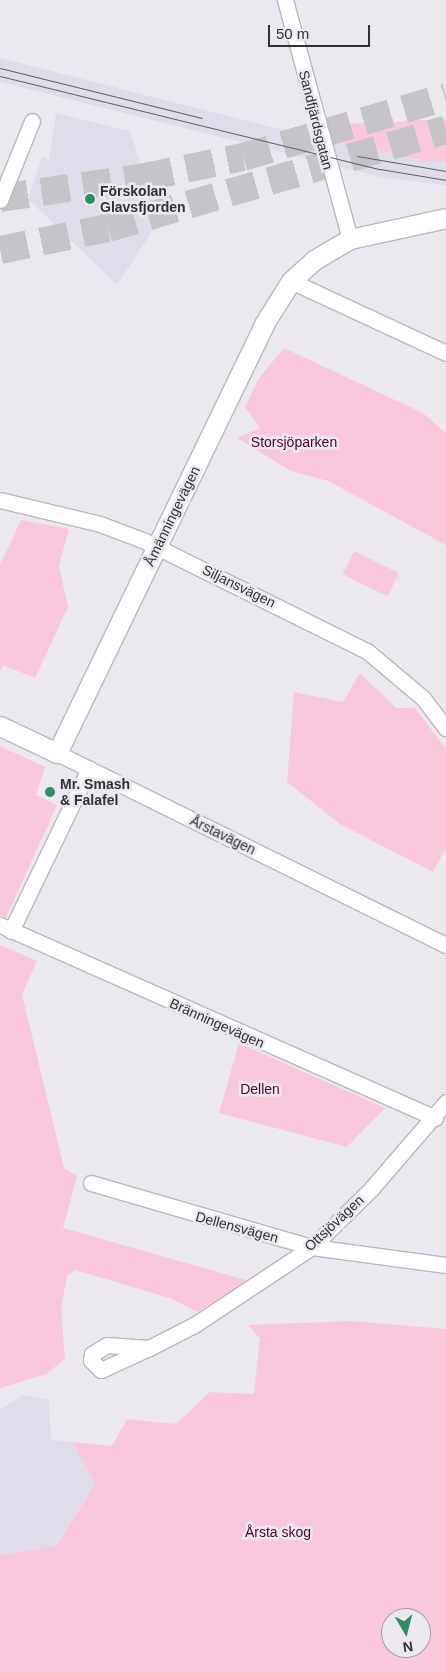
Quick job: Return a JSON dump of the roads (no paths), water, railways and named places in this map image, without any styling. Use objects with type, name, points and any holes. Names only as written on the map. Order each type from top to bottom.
[{"type":"street","name":"Sandfjärdsgatan","points":[[285,0],[350,239]]},
{"type":"street","points":[[0,200],[32,121]]},
{"type":"street","name":"Åmänningevägen","points":[[57,753],[264,324],[291,281],[314,260],[350,239],[446,218]]},
{"type":"street","points":[[291,281],[446,353]]},
{"type":"street","name":"Siljansvägen","points":[[0,500],[100,524],[157,547],[367,651],[423,698],[446,728]]},
{"type":"street","name":"Årstavägen","points":[[0,726],[446,945]]},
{"type":"street","points":[[6,928],[89,769]]},
{"type":"street","name":"Bränningevägen","points":[[6,928],[435,1118]]},
{"type":"street","name":"Ottsjövägen","points":[[148,1348],[194,1325],[312,1247],[435,1118],[446,1102]]},
{"type":"street","name":"Dellensvägen","points":[[91,1183],[312,1247],[446,1265]]},
{"type":"tunnel","points":[[0,198],[145,177],[243,157],[446,97]]},
{"type":"tunnel","points":[[0,250],[108,228],[446,130]]},
{"type":"tram line","points":[[0,68],[202,118]]},
{"type":"tram line","points":[[0,76],[380,169],[446,180]]},
{"type":"tram line","points":[[357,156],[446,171]]},
{"type":"place","name":"Förskolan Glavsfjorden","points":[[90,199]]},
{"type":"place","name":"Mr. Smash & Falafel","points":[[50,792]]},
{"type":"park label","name":"Storsjöparken","points":[[294,442]]},
{"type":"park label","name":"Dellen","points":[[260,1089]]},
{"type":"park label","name":"Årsta skog","points":[[278,1532]]}]
